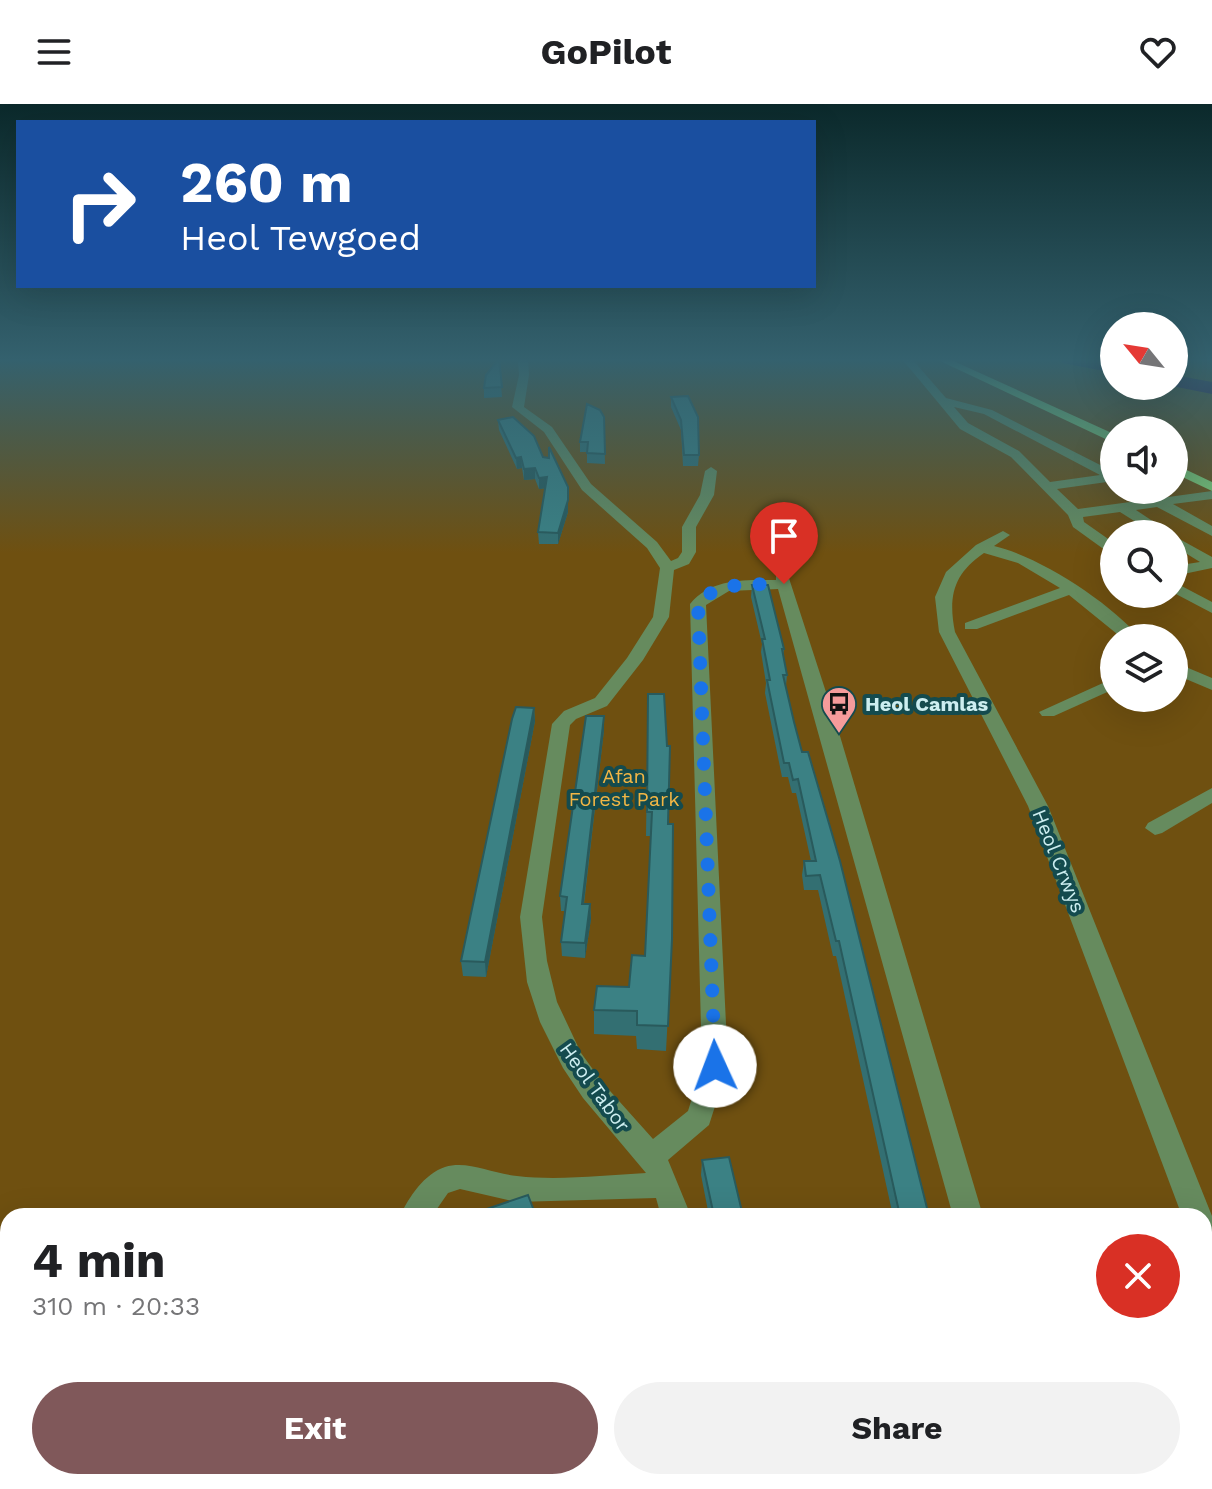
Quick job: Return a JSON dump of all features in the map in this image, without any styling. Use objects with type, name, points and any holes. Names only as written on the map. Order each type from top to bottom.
[{"type":"main road","points":[[1081,424],[1100,433]]},
{"type":"main road","points":[[1188,475],[1212,487]]},
{"type":"street","points":[[542,424],[565,452],[576,475],[601,502],[652,545],[667,568],[684,561],[689,552],[689,527],[707,495],[711,471]]},
{"type":"street","points":[[962,424],[1015,454],[1075,514],[1078,524],[1100,540]]},
{"type":"street","points":[[1011,424],[1114,477],[1049,486]]},
{"type":"street","points":[[1188,499],[1212,495]]},
{"type":"street","points":[[1075,514],[1155,504]]},
{"type":"street","points":[[1163,504],[1212,532]]},
{"type":"street","points":[[1125,509],[1143,520]]},
{"type":"street","name":"Heol Crwys","points":[[1003,535],[962,559],[952,571],[943,601],[947,632],[1038,806],[1194,1208]]},
{"type":"street","points":[[981,548],[994,549],[1040,569],[1114,624]]},
{"type":"street","points":[[1188,549],[1212,564]]},
{"type":"street","points":[[1188,568],[1212,564]]},
{"type":"street","name":"Heol Tabor","points":[[667,568],[663,580],[661,617],[634,660],[601,702],[570,715],[561,724],[531,917],[532,949],[541,994],[561,1043],[585,1080],[661,1173],[673,1208]]},
{"type":"street","points":[[650,1158],[699,1117],[715,1066],[698,604],[713,591],[782,578],[828,726],[966,1208]]},
{"type":"street","points":[[971,626],[1069,590]]},
{"type":"street","points":[[1188,595],[1212,608]]},
{"type":"street","points":[[1188,673],[1211,684]]},
{"type":"street","points":[[1048,712],[1100,689]]},
{"type":"street","points":[[1155,828],[1212,794]]},
{"type":"street","points":[[421,1208],[438,1184],[460,1177],[516,1189],[540,1190],[666,1185]]},
{"type":"green space","name":"Afan Forest Park","points":[[0,424],[1100,424],[1100,504],[1188,504],[1188,424],[1212,424],[1212,1208],[0,1208]]},
{"type":"building","points":[[500,424],[520,424],[534,436],[543,457],[549,458],[549,447],[568,487],[568,500],[558,533],[538,532],[547,477],[539,478],[535,468],[524,469],[521,457],[516,458]]},
{"type":"building","points":[[583,424],[604,424],[605,454],[587,453],[588,442],[580,442]]},
{"type":"building","points":[[681,424],[698,424],[699,455],[684,455]]},
{"type":"building","points":[[752,585],[768,585],[784,649],[787,675],[783,675],[794,722],[802,752],[808,752],[840,861],[927,1208],[898,1208],[839,941],[836,941],[820,875],[806,876],[804,861],[816,861],[798,779],[793,780],[789,763],[784,763],[767,680],[770,680],[762,639],[765,639]]},
{"type":"building","points":[[648,694],[664,694],[667,746],[670,746],[668,824],[673,824],[668,1026],[637,1025],[637,1011],[594,1010],[597,986],[629,987],[632,955],[645,956],[652,812],[647,812]]},
{"type":"building","points":[[516,707],[534,708],[485,962],[461,961],[512,719]]},
{"type":"building","points":[[586,716],[604,716],[582,904],[590,904],[585,943],[561,942],[567,897],[560,896]]},
{"type":"building","points":[[729,1157],[741,1208],[712,1208],[702,1160]]},
{"type":"building","points":[[528,1195],[533,1208],[490,1208]]},
{"type":"place","name":"Heol Camlas","points":[[839,735]]},
{"type":"route","points":[[715,1066],[698,604],[713,591],[728,587],[784,584]]}]
